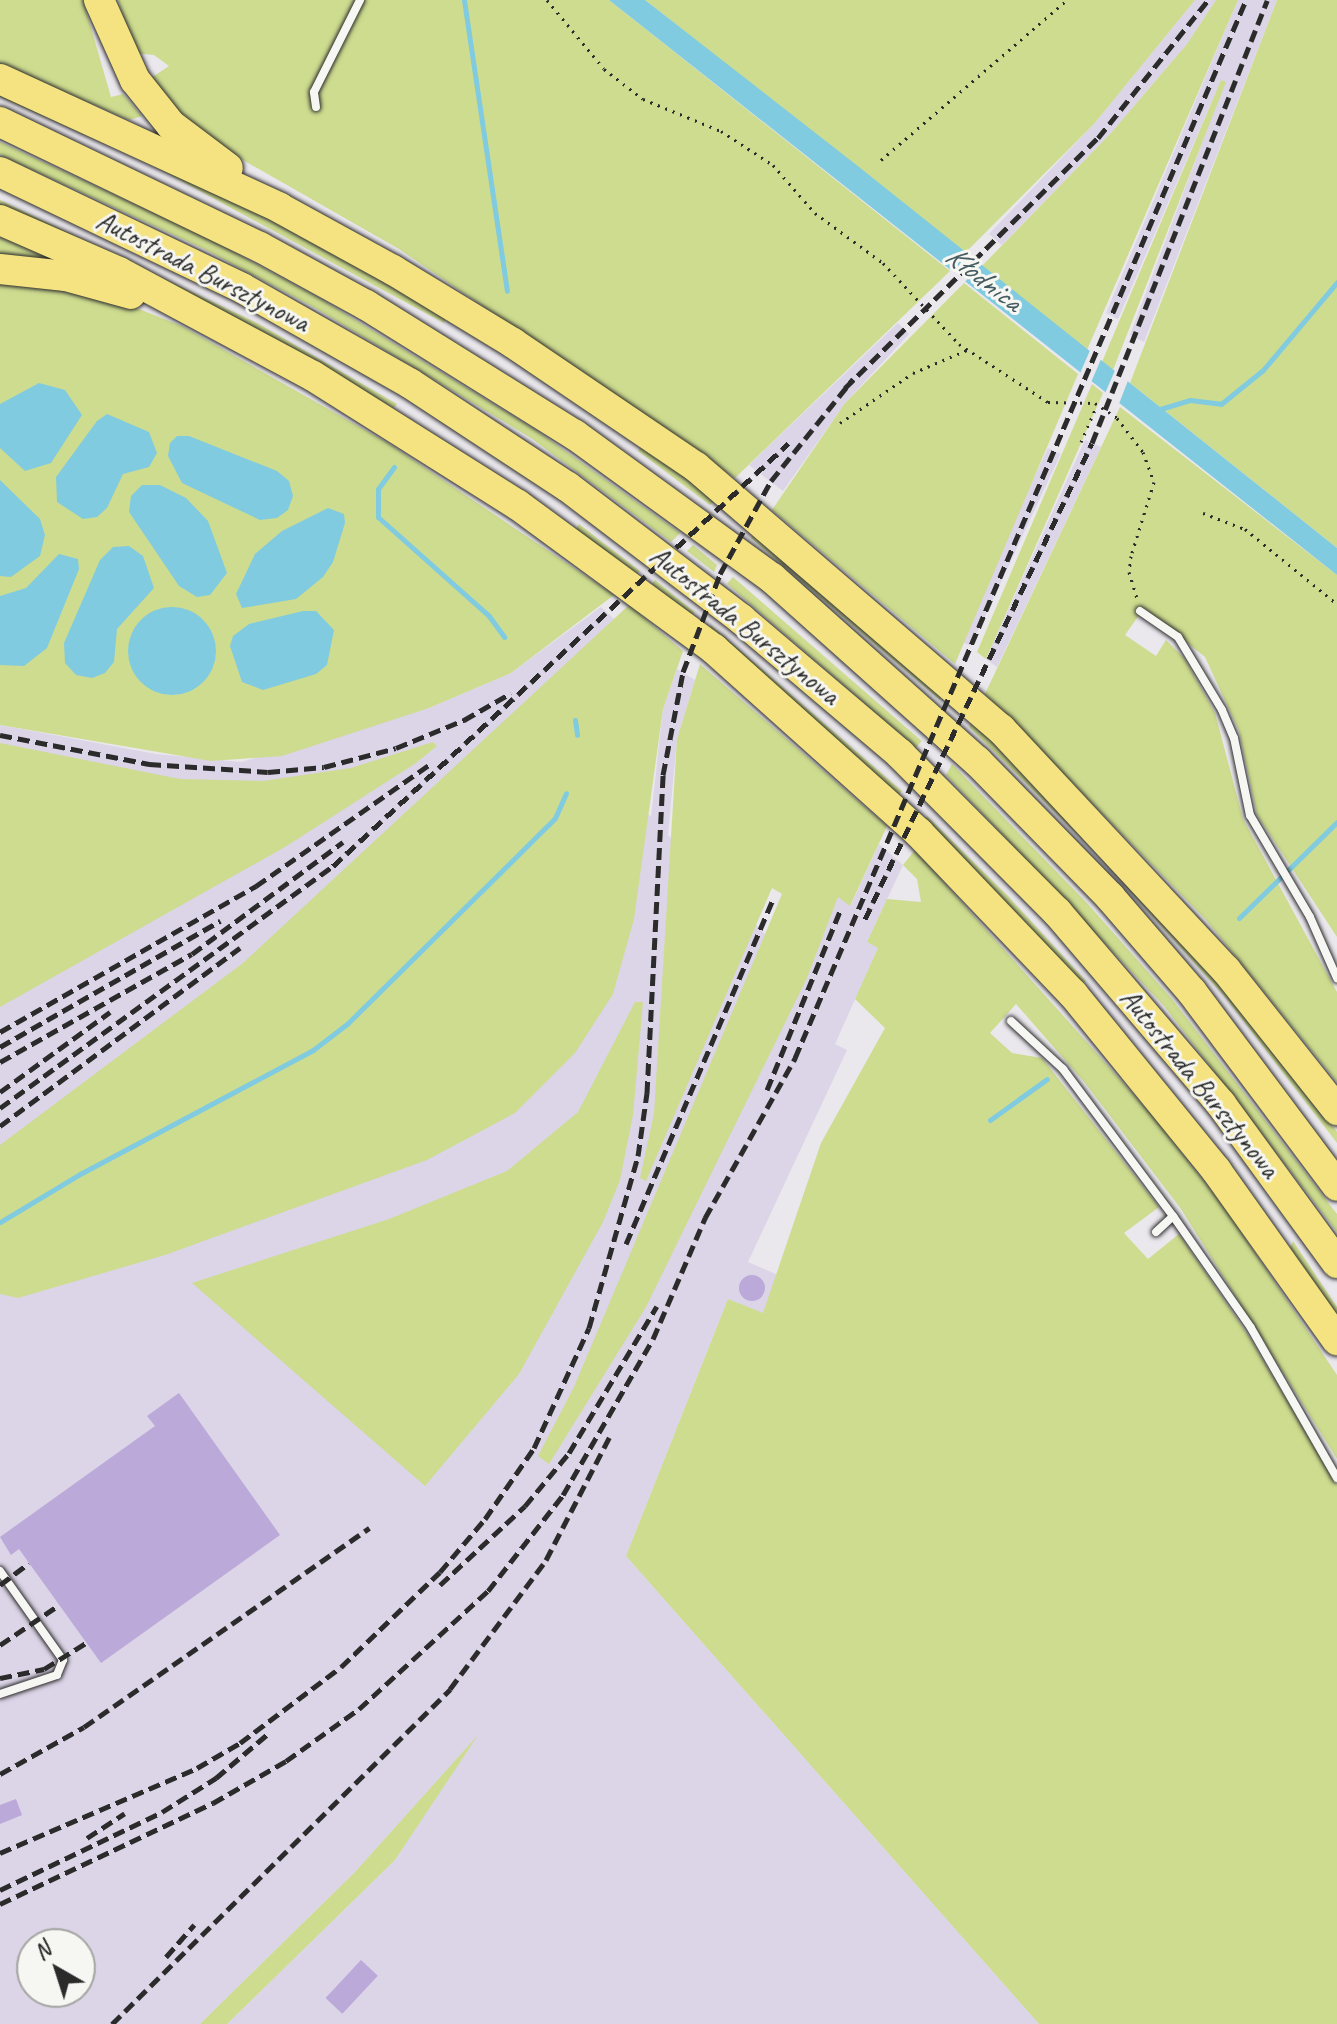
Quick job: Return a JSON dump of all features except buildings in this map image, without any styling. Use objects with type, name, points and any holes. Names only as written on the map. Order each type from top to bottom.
[{"type":"highway","points":[[99,0],[135,80],[171,125],[280,208]]},
{"type":"highway","points":[[0,79],[280,208],[513,343],[696,467],[797,549],[1001,729],[1128,859],[1226,970],[1337,1110]]},
{"type":"highway","name":"Autostrada Bursztynowa","points":[[0,122],[247,240],[366,305],[575,435],[772,578],[977,761],[1110,897],[1192,992],[1337,1186]]},
{"type":"highway","name":"Autostrada Bursztynowa","points":[[0,172],[242,288],[411,384],[568,487],[741,619],[910,763],[1057,912],[1221,1104],[1337,1263]]},
{"type":"highway","points":[[0,220],[190,310],[313,376],[518,505],[714,649],[822,741],[971,885],[1073,994],[1207,1158],[1337,1340]]},
{"type":"highway","points":[[0,269],[66,276],[190,310]]},
{"type":"lane","points":[[316,107],[314,92],[360,0]]},
{"type":"lane","points":[[1140,611],[1178,637],[1222,710],[1234,738],[1250,815],[1310,917],[1337,978]]},
{"type":"lane","points":[[1011,1021],[1063,1069],[1173,1216],[1251,1328],[1337,1478]]},
{"type":"lane","points":[[1156,1232],[1173,1216]]},
{"type":"lane","points":[[0,1571],[63,1660],[57,1675],[0,1694]]},
{"type":"path","points":[[547,0],[604,69],[643,99],[721,131],[773,165],[815,213],[895,277],[940,328],[967,350],[1048,402],[1097,405],[1117,418],[1152,474],[1129,572],[1140,611]]},
{"type":"path","points":[[881,160],[1067,0]]},
{"type":"path","points":[[840,423],[913,373],[967,350]]},
{"type":"path","points":[[1081,442],[1097,405]]},
{"type":"path","points":[[1203,513],[1245,529],[1337,604]]},
{"type":"shaded area","points":[[1195,0],[1216,0],[1187,44],[1111,133],[1002,245],[989,234],[1094,124]]},
{"type":"shaded area","points":[[1238,0],[1277,0],[1144,342],[1130,335],[1225,82],[1221,80],[1118,319],[1106,313]]},
{"type":"shaded area","points":[[898,323],[909,334],[845,403],[783,491],[749,465]]},
{"type":"shaded area","points":[[1085,440],[1101,447],[997,667],[986,659]]},
{"type":"shaded area","points":[[1048,448],[1061,454],[971,646],[958,640]]},
{"type":"shaded area","points":[[601,607],[614,619],[535,697],[651,817],[663,709],[677,669],[695,680],[677,739],[668,835],[807,977],[838,896],[851,905],[879,844],[903,865],[867,942],[878,948],[835,1044],[847,1050],[748,1262],[778,1275],[763,1314],[728,1299],[626,1556],[1039,2024],[227,2024],[395,1860],[473,1741],[355,1872],[200,2024],[0,2024],[0,725],[156,754],[241,762],[429,708],[511,673]]},
{"type":"green space","points":[[0,0],[83,0],[111,97],[123,94],[142,116],[129,120],[0,64]]},
{"type":"green space","points":[[118,0],[609,0],[950,271],[735,478],[399,249],[206,139],[145,82],[169,66],[154,55],[134,53]]},
{"type":"green space","points":[[645,0],[1195,0],[1094,124],[965,253]]},
{"type":"green space","points":[[1216,0],[1238,0],[1087,350],[982,266],[1111,133],[1187,44]]},
{"type":"green space","points":[[1277,0],[1337,0],[1337,548],[1130,383]]},
{"type":"green space","points":[[1221,80],[1226,82],[1113,370],[1102,362]]},
{"type":"green space","points":[[0,88],[152,155],[447,315],[444,323],[148,163],[0,97]]},
{"type":"green space","points":[[0,142],[208,238],[321,299],[536,430],[680,533],[671,542],[531,438],[315,308],[202,248],[0,155]]},
{"type":"green space","points":[[0,200],[259,324],[397,404],[394,408],[255,331],[0,209]]},
{"type":"green space","points":[[0,233],[48,254],[44,261],[0,256]]},
{"type":"green space","points":[[0,281],[32,282],[116,300],[182,326],[388,443],[614,595],[511,673],[429,708],[282,756],[211,761],[0,725]]},
{"type":"green space","points":[[964,283],[1078,374],[955,664],[772,510],[845,403]]},
{"type":"green space","points":[[1092,384],[1103,393],[986,659],[977,652]]},
{"type":"green space","points":[[1120,407],[1337,575],[1337,937],[1257,815],[1239,731],[1205,657],[1144,608],[1125,635],[1156,656],[1166,640],[1184,658],[1215,713],[1243,819],[1337,992],[1337,1082],[1206,920],[985,694]]},
{"type":"green space","points":[[641,445],[716,500],[710,505],[638,451]]},
{"type":"green space","points":[[579,524],[640,571],[635,576],[576,529]]},
{"type":"green space","points":[[754,532],[944,691],[940,700],[751,538]]},
{"type":"green space","points":[[693,545],[717,565],[714,572],[687,551]]},
{"type":"green space","points":[[733,577],[922,741],[916,748],[727,584]]},
{"type":"green space","points":[[655,580],[695,612],[691,616],[652,584]]},
{"type":"green space","points":[[629,605],[683,651],[663,709],[634,919],[613,994],[575,1053],[515,1113],[427,1160],[165,1255],[18,1298],[0,1294],[0,1145],[243,963]]},
{"type":"green space","points":[[711,625],[902,791],[897,796],[706,630]]},
{"type":"green space","points":[[700,664],[887,826],[850,906],[838,897],[807,978],[646,1307],[549,1464],[538,1456],[574,1387],[782,894],[772,888],[646,1181],[640,1178],[654,1114],[677,739]]},
{"type":"green space","points":[[973,718],[1169,921],[1321,1110],[1337,1132],[1337,1143],[1225,997],[1092,849],[969,727]]},
{"type":"green space","points":[[433,742],[437,746],[416,763],[285,847],[0,1007],[0,743],[180,779],[263,781],[351,768]]},
{"type":"green space","points":[[952,764],[1086,902],[1172,999],[1337,1214],[1337,1232],[1164,1006],[946,775]]},
{"type":"green space","points":[[927,816],[1008,896],[1086,981],[1080,986],[924,823]]},
{"type":"green space","points":[[915,850],[1152,1115],[1223,1205],[1337,1375],[1337,1459],[1181,1209],[1085,1083],[1016,1004],[990,1033],[1012,1053],[1042,1058],[1159,1207],[1124,1233],[1148,1259],[1179,1234],[1250,1338],[1337,1485],[1337,2024],[1039,2024],[626,1556],[728,1299],[763,1313],[821,1143],[885,1028],[855,999],[878,948],[867,942],[887,899],[921,902],[917,879],[903,865]]},
{"type":"green space","points":[[635,1002],[643,1002],[633,1115],[620,1180],[603,1222],[519,1374],[425,1486],[192,1283],[389,1219],[507,1171],[578,1112]]},
{"type":"green space","points":[[1293,1241],[1337,1307],[1337,1320],[1289,1250]]},
{"type":"green space","points":[[478,1735],[395,1860],[227,2024],[200,2024],[355,1872]]},
{"type":"water","name":"Kłodnica","points":[[609,0],[645,0],[859,167],[1337,548],[1337,575]]},
{"type":"water","points":[[39,383],[65,390],[82,415],[51,463],[25,471],[0,448],[0,404]]},
{"type":"water","points":[[107,414],[149,432],[157,453],[149,467],[123,474],[107,508],[97,517],[83,519],[57,502],[56,477],[97,421]]},
{"type":"water","points":[[177,436],[189,436],[277,471],[289,481],[293,496],[288,510],[277,518],[260,520],[182,483],[168,456],[170,443]]},
{"type":"water","points":[[0,480],[40,519],[45,535],[40,556],[11,577],[0,576]]},
{"type":"water","points":[[142,485],[160,485],[186,498],[208,521],[227,573],[210,595],[197,597],[179,586],[129,512],[131,496]]},
{"type":"water","points":[[328,508],[344,514],[345,523],[333,562],[323,577],[296,599],[242,608],[236,594],[255,554],[282,531]]},
{"type":"water","points":[[129,546],[143,556],[154,588],[117,629],[114,662],[105,673],[92,678],[76,675],[65,663],[64,643],[100,560],[113,547]]},
{"type":"water","points":[[59,554],[78,559],[79,569],[47,648],[24,666],[0,665],[0,596],[26,588]]},
{"type":"water","points":[[172,607],[189,611],[203,620],[212,634],[216,651],[212,668],[203,682],[189,691],[172,695],[155,691],[141,682],[132,668],[128,651],[132,634],[141,620],[155,611]]},
{"type":"water","points":[[303,611],[316,611],[334,630],[327,665],[316,674],[263,690],[242,682],[230,646],[233,636],[249,624]]},
{"type":"pier","points":[[971,252],[983,263],[960,287],[948,276]]},
{"type":"pier","points":[[1091,348],[1102,357],[1089,387],[1078,378]]},
{"type":"pier","points":[[1116,368],[1129,378],[1117,409],[1103,398]]},
{"type":"waterway","points":[[464,0],[507,291]]},
{"type":"waterway","points":[[1157,410],[1190,400],[1221,404],[1263,370],[1337,282]]},
{"type":"waterway","points":[[394,467],[378,489],[378,517],[489,616],[504,637]]},
{"type":"waterway","points":[[575,720],[577,735]]},
{"type":"waterway","points":[[0,1222],[80,1174],[313,1050],[348,1023],[555,818],[566,793]]},
{"type":"waterway","points":[[1239,918],[1337,822]]},
{"type":"waterway","points":[[990,1120],[1047,1079]]},
{"type":"railway","points":[[845,388],[1098,138],[1208,0]]},
{"type":"railway","points":[[0,1904],[213,1803],[286,1761],[359,1709],[488,1591],[563,1495],[653,1339],[705,1218],[795,1058],[1246,0]]},
{"type":"railway","points":[[865,919],[1092,443],[1267,0]]},
{"type":"railway","points":[[0,1853],[197,1768],[240,1743],[341,1667],[440,1572],[485,1519],[534,1448],[589,1328],[638,1156],[647,1093],[663,775],[683,672],[720,574],[771,481],[853,379]]},
{"type":"railway","points":[[0,1108],[333,866],[788,444]]},
{"type":"railway","points":[[0,735],[149,764],[268,772],[324,767],[396,748],[464,720],[511,693]]},
{"type":"railway","points":[[0,1032],[256,886],[429,765]]},
{"type":"railway","points":[[0,1062],[192,954],[343,842]]},
{"type":"railway","points":[[626,1244],[773,899]]},
{"type":"railway","points":[[767,1090],[840,911]]},
{"type":"railway","points":[[0,1047],[220,921]]},
{"type":"railway","points":[[0,1126],[240,948]]},
{"type":"railway","points":[[0,1092],[110,1012]]},
{"type":"railway","points":[[440,1585],[525,1506],[569,1453],[657,1306]]},
{"type":"railway","points":[[112,2024],[450,1689],[546,1560],[611,1434]]},
{"type":"railway","points":[[0,1774],[84,1727],[369,1528]]},
{"type":"railway","points":[[0,1585],[29,1563]]},
{"type":"railway","points":[[0,1645],[59,1605]]},
{"type":"railway","points":[[0,1678],[44,1669],[86,1643]]},
{"type":"railway","points":[[0,1890],[162,1812],[216,1778],[270,1732]]},
{"type":"railway","points":[[87,1838],[125,1813]]},
{"type":"railway","points":[[166,1957],[194,1925]]}]
